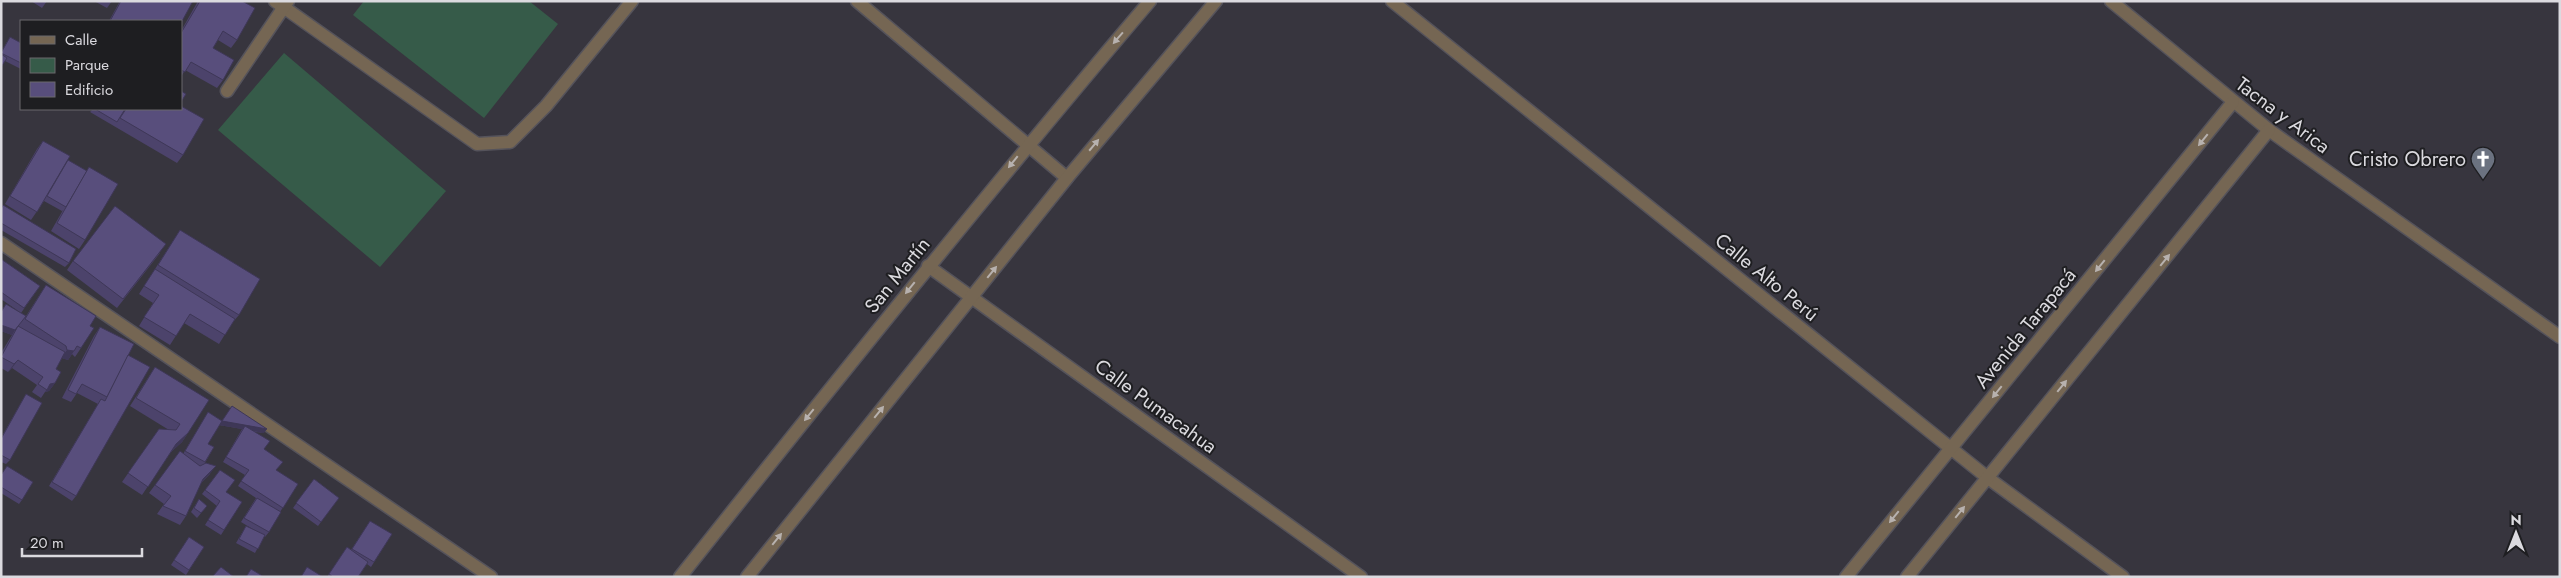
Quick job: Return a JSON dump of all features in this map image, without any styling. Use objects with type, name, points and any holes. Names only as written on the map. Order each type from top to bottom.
[{"type":"street","points":[[227,91],[282,3],[477,144],[510,142],[546,106],[632,1]]},
{"type":"street","points":[[857,1],[1067,178]]},
{"type":"street","name":"San Martín","points":[[680,577],[928,266],[1028,144],[1150,1]]},
{"type":"street","points":[[747,577],[1067,178],[1216,1]]},
{"type":"street","name":"Calle Alto Perú","points":[[1392,1],[1988,478],[2123,577]]},
{"type":"street","name":"Tacna y Arica","points":[[2111,1],[2269,130],[2560,337]]},
{"type":"street","name":"Avenida Tarapacá","points":[[1846,577],[2233,102]]},
{"type":"street","points":[[1907,577],[2269,130]]},
{"type":"street","points":[[1,243],[491,577]]},
{"type":"street","name":"Calle Pumacahua","points":[[928,266],[1361,577]]},
{"type":"green space","points":[[364,1],[529,1],[558,24],[484,118],[353,15]]},
{"type":"green space","points":[[284,53],[446,191],[380,267],[218,130]]},
{"type":"building","points":[[121,1],[193,1],[182,21],[111,20]]},
{"type":"building","points":[[200,1],[242,1],[255,8],[237,40],[223,31],[213,48],[234,60],[223,80],[191,62],[185,72],[182,70],[182,31]]},
{"type":"building","points":[[10,37],[20,42],[20,62],[1,53]]},
{"type":"building","points":[[1,54],[7,58],[1,67]]},
{"type":"building","points":[[182,92],[186,94],[182,100]]},
{"type":"building","points":[[182,107],[204,119],[183,155],[120,118],[125,110],[182,110]]},
{"type":"building","points":[[97,110],[124,110],[117,122]]},
{"type":"building","points":[[43,141],[70,156],[37,212],[10,196]]},
{"type":"building","points":[[68,160],[87,171],[66,207],[47,196]]},
{"type":"building","points":[[89,167],[118,184],[85,240],[57,223]]},
{"type":"building","points":[[3,205],[76,249],[69,263],[1,223],[1,209]]},
{"type":"building","points":[[115,206],[166,244],[123,299],[73,261]]},
{"type":"building","points":[[180,230],[260,279],[239,315],[158,265]]},
{"type":"building","points":[[1,259],[40,286],[24,308],[1,292]]},
{"type":"building","points":[[155,269],[235,319],[225,335],[190,314],[176,336],[144,317],[159,295],[144,286]]},
{"type":"building","points":[[46,285],[96,316],[90,326],[94,328],[81,348],[77,346],[74,351],[67,350],[66,346],[25,319]]},
{"type":"building","points":[[6,304],[26,316],[15,330],[1,325],[1,312]]},
{"type":"building","points":[[18,326],[65,352],[56,369],[61,372],[55,383],[50,384],[47,390],[38,384],[43,377],[18,360],[14,364],[1,357]]},
{"type":"building","points":[[100,327],[134,344],[107,397],[82,384],[76,394],[68,390]]},
{"type":"building","points":[[128,355],[150,367],[76,496],[52,482],[101,399],[105,401]]},
{"type":"building","points":[[155,367],[209,400],[188,433],[176,444],[148,487],[128,473],[159,429],[176,430],[180,424],[136,398]]},
{"type":"building","points":[[26,394],[42,403],[10,460],[1,455],[1,439]]},
{"type":"building","points":[[232,406],[267,429],[222,421]]},
{"type":"building","points":[[208,412],[222,421],[208,444],[214,447],[205,462],[185,451]]},
{"type":"building","points":[[245,426],[270,441],[264,449],[283,462],[276,470],[298,484],[283,508],[241,481],[249,470],[226,457]]},
{"type":"building","points":[[180,451],[200,466],[206,463],[216,466],[203,479],[186,516],[163,506],[171,496],[155,485]]},
{"type":"building","points":[[7,466],[33,482],[22,500],[1,487],[1,475]]},
{"type":"building","points":[[220,470],[235,480],[226,492],[242,502],[224,530],[208,520],[220,501],[205,490]]},
{"type":"building","points":[[314,479],[339,498],[321,522],[296,503]]},
{"type":"building","points":[[257,498],[281,512],[269,532],[244,518]]},
{"type":"building","points":[[199,499],[207,506],[201,513],[194,508]]},
{"type":"building","points":[[370,521],[392,534],[374,562],[352,549]]},
{"type":"building","points":[[246,526],[265,535],[258,549],[239,539]]},
{"type":"building","points":[[189,537],[204,547],[189,570],[174,560]]},
{"type":"building","points":[[347,547],[368,562],[358,577],[333,577],[329,574]]},
{"type":"building","points":[[221,567],[234,577],[212,577]]},
{"type":"building","points":[[307,567],[323,577],[301,577]]},
{"type":"building","points":[[251,569],[264,577],[246,577]]},
{"type":"place","name":"Cristo Obrero","points":[[2483,180]]}]
